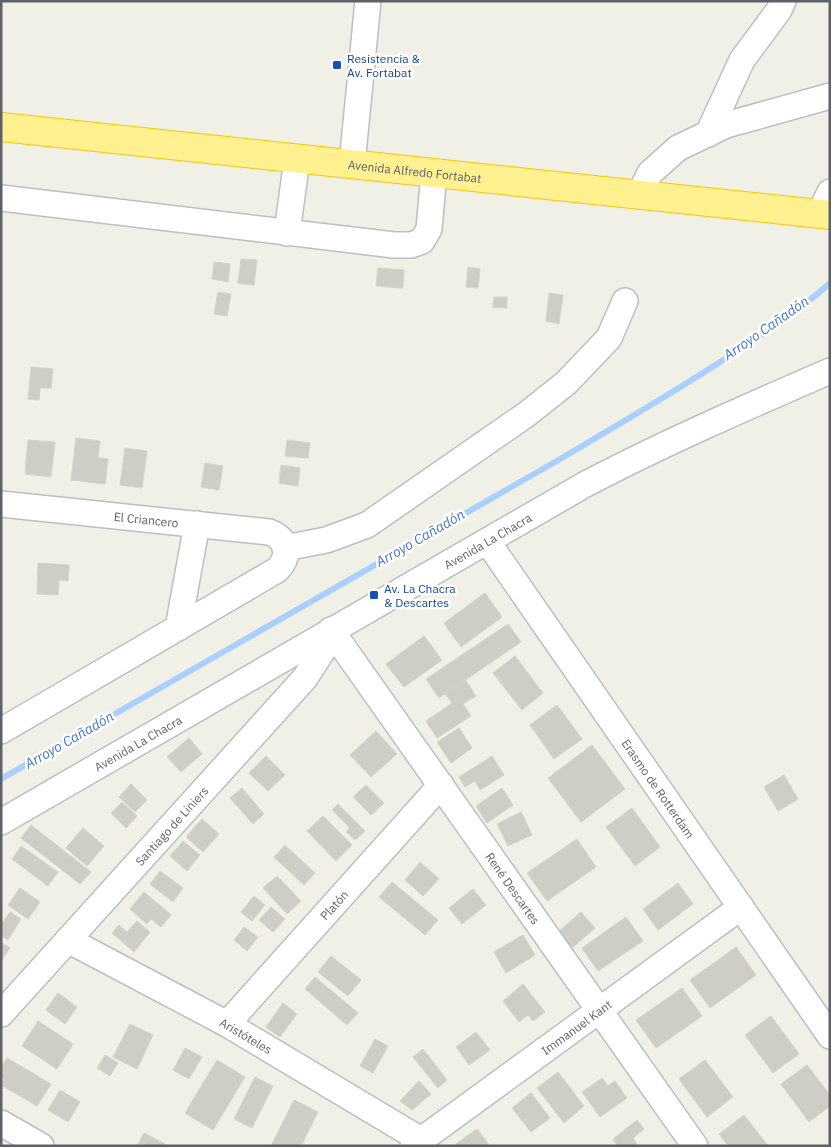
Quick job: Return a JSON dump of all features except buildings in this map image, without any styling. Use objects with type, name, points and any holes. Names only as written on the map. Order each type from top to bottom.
[{"type":"highway","name":"Avenida Alfredo Fortabat","points":[[1,127],[639,195],[826,207]]},
{"type":"street","points":[[352,164],[368,1]]},
{"type":"street","points":[[708,134],[742,60],[779,10],[783,1]]},
{"type":"street","points":[[639,195],[650,173],[678,148],[726,125],[830,96]]},
{"type":"street","points":[[287,232],[297,159]]},
{"type":"street","points":[[1,198],[394,245],[411,245],[422,241],[429,229],[434,173]]},
{"type":"street","points":[[1,731],[277,570],[285,556],[285,548],[326,540],[367,525],[527,414],[566,383],[609,338],[625,301]]},
{"type":"street","name":"Avenida La Chacra","points":[[1,822],[584,485],[675,439],[830,370]]},
{"type":"street","name":"El Criancero","points":[[1,504],[269,532],[276,534],[282,540],[285,548]]},
{"type":"street","points":[[178,628],[197,524]]},
{"type":"street","name":"Erasmo de Rotterdam","points":[[487,541],[830,1036]]},
{"type":"street","name":"René Descartes","points":[[332,630],[694,1146]]},
{"type":"street","name":"Santiago de Liniers","points":[[1,1014],[305,678],[323,650],[332,630]]},
{"type":"street","name":"Platón","points":[[227,1024],[441,786]]},
{"type":"street","name":"Immanuel Kant","points":[[417,1143],[741,907]]},
{"type":"street","name":"Aristóteles","points":[[68,940],[227,1024],[417,1143]]},
{"type":"street","points":[[1,1124],[41,1146]]},
{"type":"waterway","name":"Arroyo Cañadón","points":[[1,779],[626,420],[757,338],[830,283]]},
{"type":"place","name":"Resistencia & Av. Fortabat","points":[[337,65]]},
{"type":"place","name":"Av. La Chacra & Descartes","points":[[374,595]]}]
